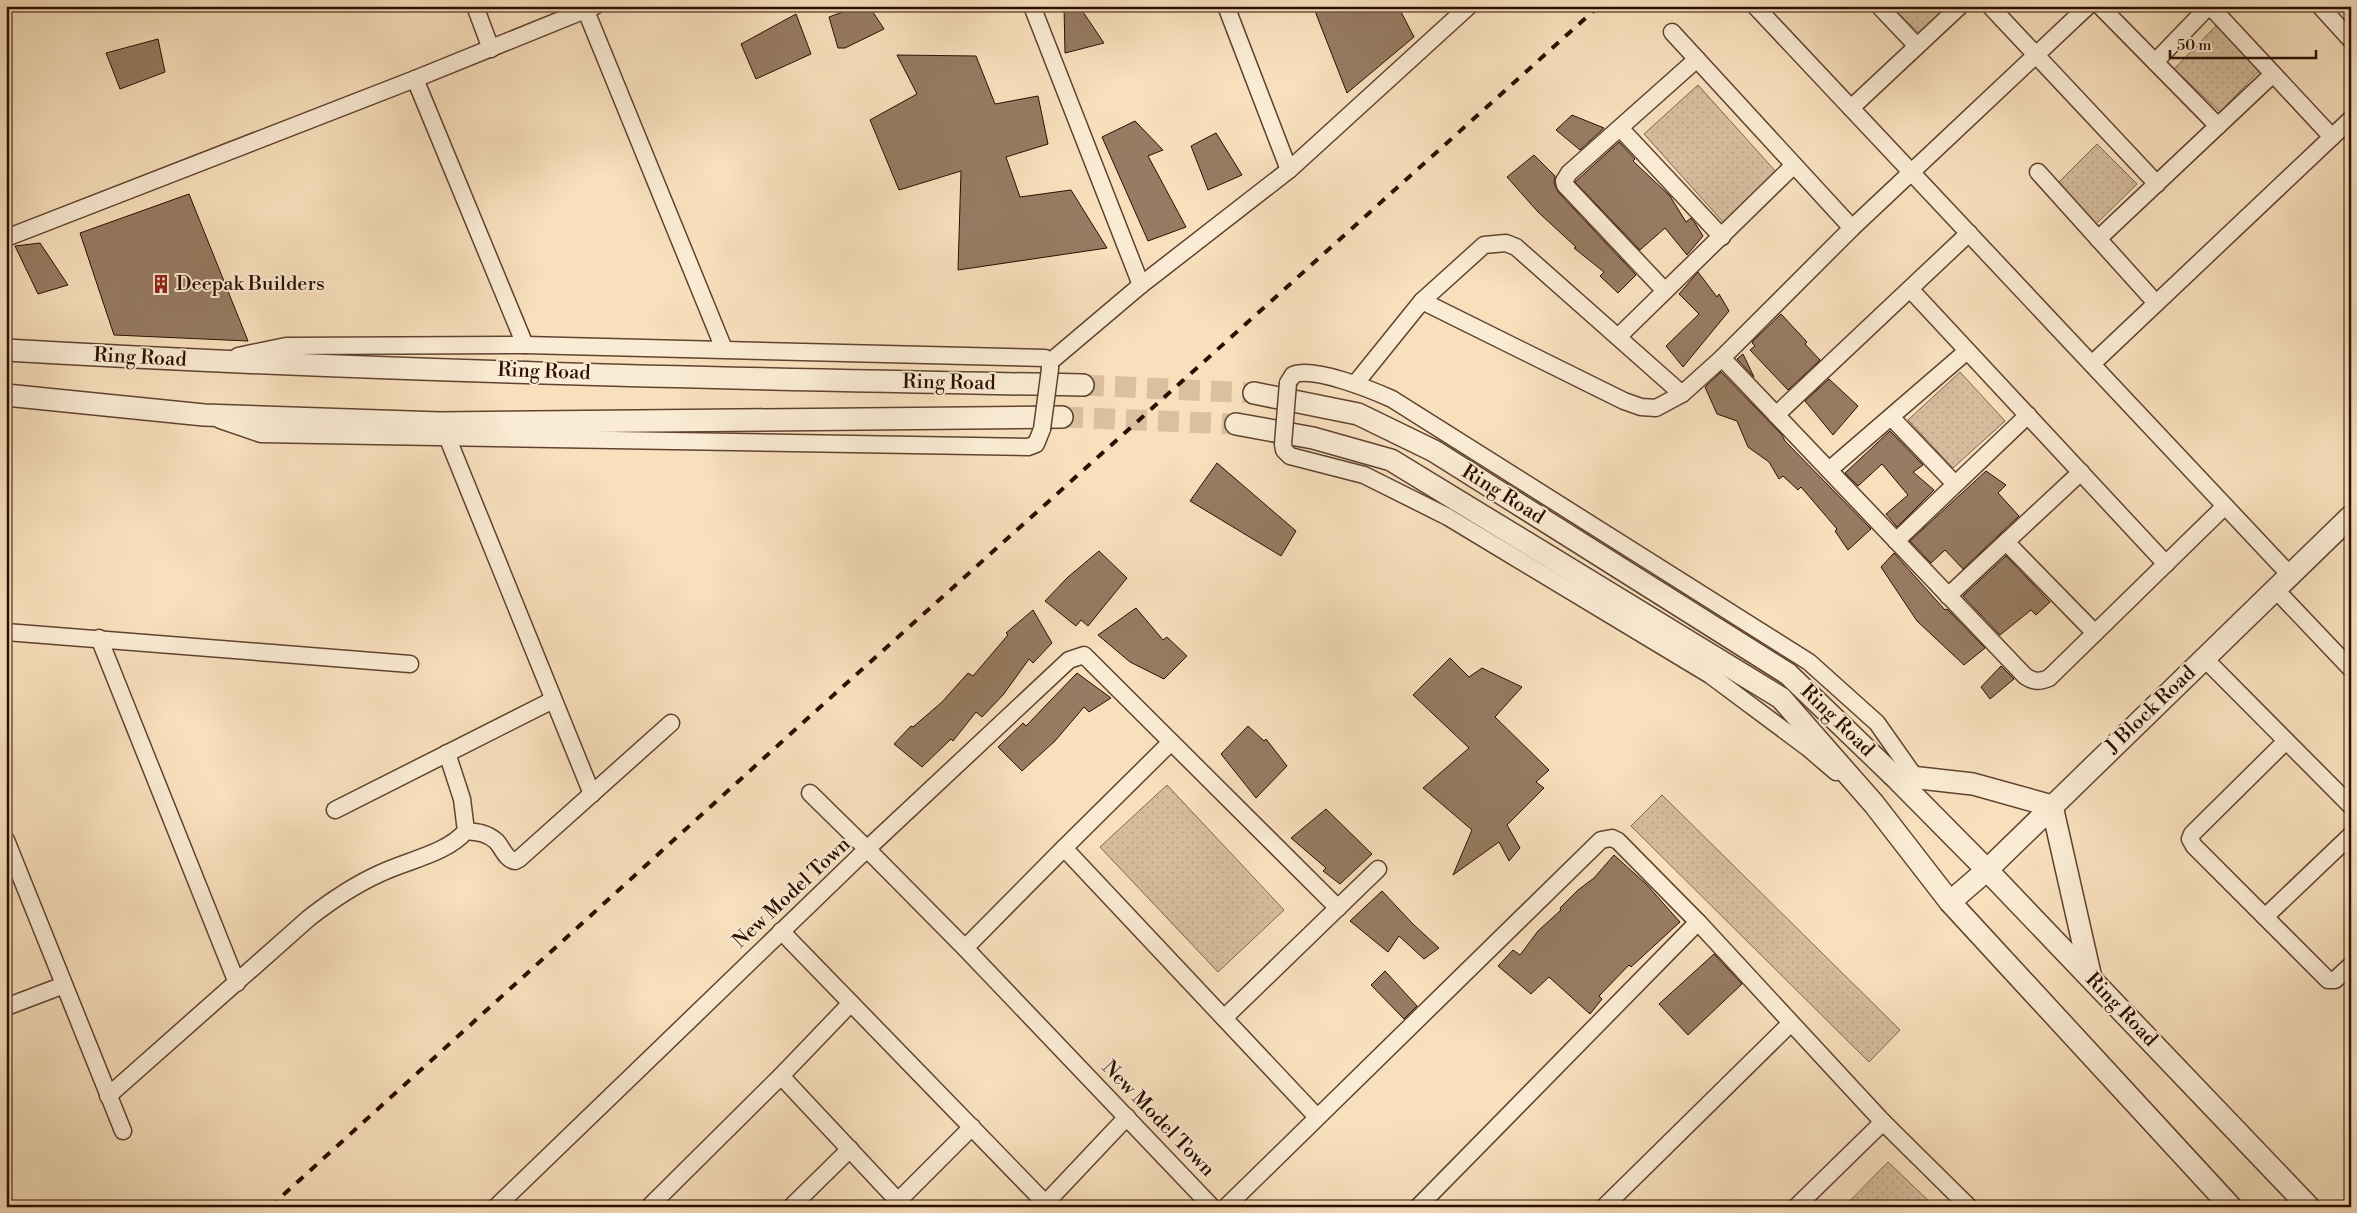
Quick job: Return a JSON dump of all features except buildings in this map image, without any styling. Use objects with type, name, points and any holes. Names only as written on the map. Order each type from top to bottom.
[{"type":"street","points":[[475,6],[491,48]]},
{"type":"street","points":[[1032,6],[1141,285]]},
{"type":"street","points":[[1226,6],[1289,170]]},
{"type":"street","points":[[1050,366],[1141,285],[1289,170],[1469,6]]},
{"type":"street","points":[[1755,6],[2290,575]]},
{"type":"street","points":[[1879,6],[1917,46]]},
{"type":"street","points":[[1851,108],[1960,6]]},
{"type":"street","points":[[1990,6],[2157,184]]},
{"type":"street","points":[[1422,301],[1632,404],[1656,408],[1682,394],[1722,358],[1852,228],[2088,6]]},
{"type":"street","points":[[2100,6],[2218,126]]},
{"type":"street","points":[[2155,62],[2210,6],[2332,137]]},
{"type":"street","points":[[2320,6],[2351,40]]},
{"type":"street","points":[[6,238],[415,79],[588,8],[724,349]]},
{"type":"street","points":[[1672,32],[1852,228]]},
{"type":"street","points":[[1665,291],[1565,185],[1564,181],[1569,173],[1697,59]]},
{"type":"street","points":[[2098,239],[2273,74]]},
{"type":"street","points":[[415,79],[525,345]]},
{"type":"street","points":[[2092,364],[2351,119]]},
{"type":"street","points":[[1620,128],[1722,237]]},
{"type":"street","points":[[1618,337],[1794,165]]},
{"type":"street","points":[[2038,172],[2156,303]]},
{"type":"street","points":[[1776,414],[1969,234]]},
{"type":"street","points":[[1354,384],[1422,301],[1484,246],[1506,243],[1516,247],[1682,394]]},
{"type":"street","points":[[1910,289],[2166,564]]},
{"type":"street","points":[[204,415],[261,434],[1028,447],[1036,444],[1042,429],[1050,366],[1045,358],[525,345],[286,346],[214,362]]},
{"type":"street","name":"Ring Road","points":[[6,350],[214,362],[808,380],[1083,385]]},
{"type":"street","points":[[1829,470],[1967,351]]},
{"type":"street","points":[[1722,358],[1948,596],[2032,681],[2039,682],[2048,678],[2226,506]]},
{"type":"street","points":[[1874,804],[1808,748],[1710,676],[1448,517],[1364,475],[1290,456],[1284,450],[1283,444],[1288,383],[1293,375],[1308,372],[1354,384],[1392,399],[1809,662],[1877,723],[1915,778]]},
{"type":"street","name":"Ring Road","points":[[1254,393],[1358,414],[1434,451],[1788,674],[1893,775],[1986,870],[2309,1207]]},
{"type":"street","name":"Ring Road","points":[[6,395],[204,415],[440,423],[1062,417]]},
{"type":"street","points":[[1896,541],[2028,415]]},
{"type":"street","points":[[1891,416],[1955,484]]},
{"type":"street","name":"Ring Road","points":[[1236,424],[1313,438],[1391,460],[1781,698],[1874,804],[1950,902],[2230,1207]]},
{"type":"street","points":[[448,438],[592,794]]},
{"type":"street","points":[[1948,596],[2081,472]]},
{"type":"street","name":"J Block Road","points":[[1950,902],[1986,870],[2351,516]]},
{"type":"street","points":[[2006,542],[2095,633]]},
{"type":"street","points":[[2275,589],[2351,669]]},
{"type":"street","points":[[6,632],[410,664]]},
{"type":"street","points":[[99,638],[237,983]]},
{"type":"street","points":[[810,793],[868,849],[1069,660],[1084,655],[1170,743],[1338,908]]},
{"type":"street","points":[[2204,658],[2351,806]]},
{"type":"street","points":[[335,810],[553,700]]},
{"type":"street","points":[[466,831],[480,832],[489,836],[497,842],[508,858],[515,861],[671,723]]},
{"type":"street","points":[[2286,741],[2192,834],[2190,839],[2194,846],[2330,981],[2335,980],[2351,965]]},
{"type":"street","points":[[965,948],[1170,743]]},
{"type":"street","points":[[108,1096],[309,918],[341,893],[381,873],[457,842],[466,831],[462,798],[447,754]]},
{"type":"street","points":[[1893,775],[1973,784],[2052,806],[2091,979]]},
{"type":"street","points":[[2265,917],[2351,835]]},
{"type":"street","points":[[1226,1207],[1602,840],[1612,838],[1618,841],[1698,922],[1882,1122],[1969,1207]]},
{"type":"street","points":[[6,840],[123,1130]]},
{"type":"street","points":[[1064,848],[1317,1117]]},
{"type":"street","name":"New Model Town","points":[[496,1207],[868,849],[1212,1207]]},
{"type":"street","points":[[1224,1018],[1378,869]]},
{"type":"street","points":[[1418,1207],[1698,922]]},
{"type":"street","points":[[781,931],[972,1127],[1046,1206],[1127,1117]]},
{"type":"street","points":[[6,1007],[64,985]]},
{"type":"street","points":[[649,1207],[781,1076],[851,1003]]},
{"type":"street","points":[[1604,1207],[1791,1023]]},
{"type":"street","points":[[781,1076],[850,1149],[895,1204],[972,1127]]},
{"type":"street","points":[[1805,1204],[1882,1122]]},
{"type":"street","points":[[791,1207],[850,1149]]},
{"type":"shaded area","points":[[1891,6],[1953,6],[1923,37]]},
{"type":"shaded area","points":[[2216,26],[2261,69],[2220,112],[2174,69]]},
{"type":"shaded area","points":[[1698,85],[1777,173],[1723,222],[1644,134]]},
{"type":"shaded area","points":[[2097,144],[2137,184],[2094,226],[2055,186]]},
{"type":"shaded area","points":[[1960,372],[2005,421],[1953,468],[1908,420]]},
{"type":"shaded area","points":[[1167,785],[1284,910],[1218,972],[1100,847]]},
{"type":"shaded area","points":[[1662,795],[1900,1030],[1869,1062],[1631,826]]},
{"type":"shaded area","points":[[1888,1162],[1935,1207],[1844,1207]]},
{"type":"tunnel","points":[[1083,385],[1254,393]]},
{"type":"tunnel","points":[[1062,417],[1236,424]]},
{"type":"railway","points":[[270,1207],[808,718],[1599,6]]},
{"type":"place","name":"Deepak Builders","points":[[161,284]]}]
